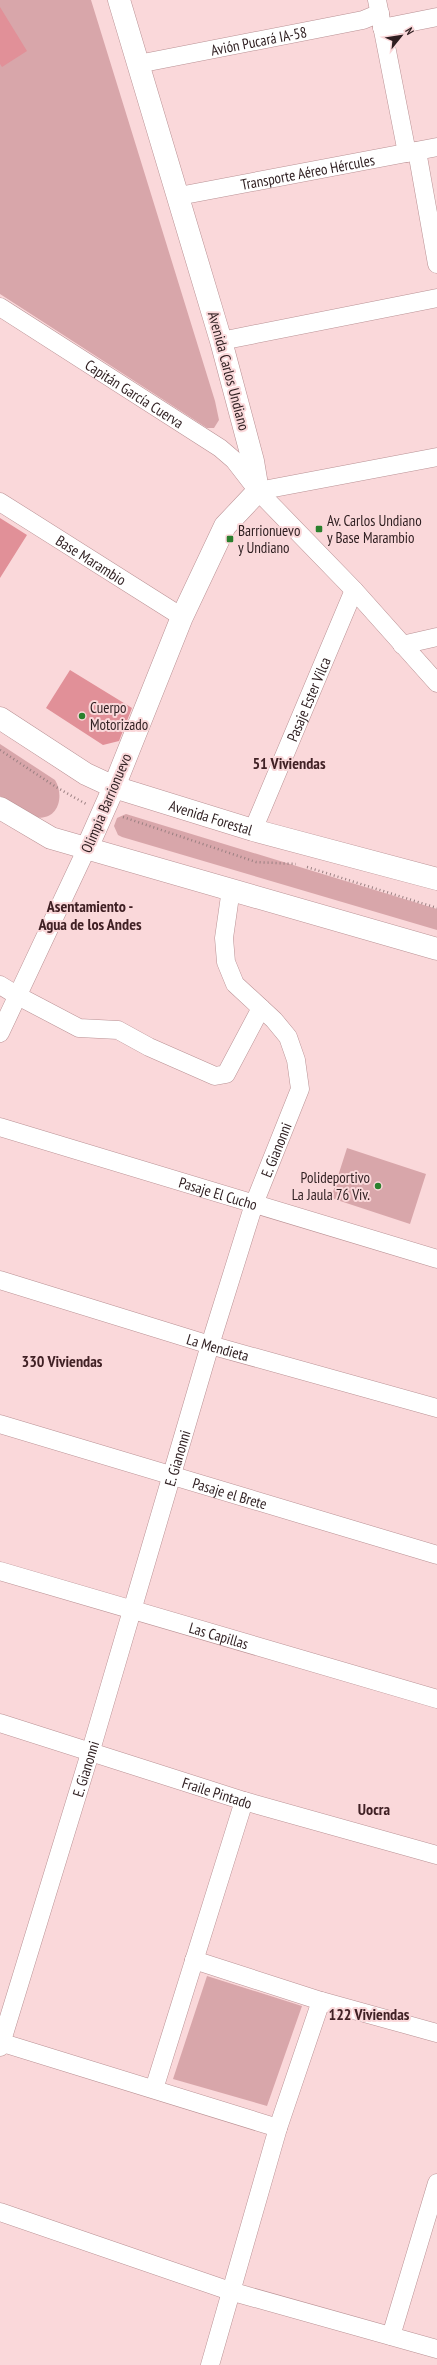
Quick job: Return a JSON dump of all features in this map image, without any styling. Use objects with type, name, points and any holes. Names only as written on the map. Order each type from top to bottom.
[{"type":"main road","name":"Avenida Carlos Undiano","points":[[119,0],[179,196],[221,341],[254,461],[258,491]]},
{"type":"main road","name":"Olimpia Barrionuevo","points":[[87,848],[114,787],[182,616],[225,526],[258,491]]},
{"type":"main road","name":"Avenida Forestal","points":[[0,718],[86,774],[114,787],[253,830],[437,879]]},
{"type":"main road","points":[[0,808],[51,838],[437,948]]},
{"type":"street","name":"Avión Pucará IA-58","points":[[138,64],[363,20],[380,14],[437,17]]},
{"type":"street","points":[[380,14],[437,264]]},
{"type":"street","name":"Transporte Aéreo Hércules","points":[[179,196],[437,147]]},
{"type":"street","points":[[221,341],[437,298]]},
{"type":"street","name":"Capitán García Cuerva","points":[[3,315],[220,448],[234,460],[258,491]]},
{"type":"street","points":[[258,491],[437,457]]},
{"type":"street","points":[[258,491],[354,590],[437,683]]},
{"type":"street","name":"Base Marambio","points":[[0,502],[182,616]]},
{"type":"street","name":"Pasaje Ester Vilca","points":[[253,830],[354,590]]},
{"type":"street","points":[[402,645],[437,637]]},
{"type":"street","name":"Olimpia Barrionuevo","points":[[0,1033],[87,848]]},
{"type":"street","name":"E. Gianonni","points":[[0,2043],[92,1750],[210,1345],[254,1204],[300,1089],[296,1060],[288,1037],[261,1008],[235,984],[226,962],[224,938],[231,889]]},
{"type":"street","points":[[0,985],[79,1028],[118,1030],[149,1047],[215,1076],[226,1074],[261,1008]]},
{"type":"street","name":"Pasaje El Cucho","points":[[0,1127],[437,1259]]},
{"type":"street","name":"La Mendieta","points":[[0,1280],[210,1345],[437,1408]]},
{"type":"street","name":"Pasaje el Brete","points":[[0,1424],[173,1474],[437,1555]]},
{"type":"street","name":"Las Capillas","points":[[0,1571],[132,1611],[437,1699]]},
{"type":"street","name":"Fraile Pintado","points":[[0,1723],[92,1750],[244,1801],[437,1855]]},
{"type":"street","points":[[154,2089],[244,1801]]},
{"type":"street","points":[[194,1960],[321,2001],[437,2033]]},
{"type":"street","points":[[210,2365],[278,2128],[321,2001]]},
{"type":"street","points":[[0,2043],[278,2128]]},
{"type":"street","points":[[390,2336],[437,2183]]},
{"type":"street","points":[[0,2212],[230,2291],[437,2349]]},
{"type":"shaded area","points":[[0,0],[91,0],[215,401],[219,420],[214,428],[207,428],[0,294]]},
{"type":"shaded area","points":[[0,744],[55,780],[58,786],[59,800],[54,812],[49,816],[43,818],[30,816],[0,796]]},
{"type":"shaded area","points":[[126,814],[437,909],[437,930],[122,837],[118,835],[114,826],[117,818]]},
{"type":"shaded area","name":"Polideportivo La Jaula 76 Viv.","points":[[347,1148],[426,1174],[410,1224],[331,1198]]},
{"type":"shaded area","points":[[207,1976],[302,2006],[267,2106],[173,2079]]},
{"type":"building","points":[[0,7],[27,51],[2,67],[0,64]]},
{"type":"building","points":[[0,518],[27,535],[0,578]]},
{"type":"building","points":[[70,670],[132,708],[119,741],[103,745],[46,708]]},
{"type":"place","name":"Av. Carlos Undiano y Base Marambio","points":[[319,529]]},
{"type":"place","name":"Barrionuevo y Undiano","points":[[230,539]]},
{"type":"place","name":"Cuerpo Motorizado","points":[[82,716]]},
{"type":"place","name":"Polideportivo La Jaula 76 Viv.","points":[[378,1186]]},
{"type":"district","name":"51 Viviendas","points":[[289,763]]},
{"type":"district","name":"Asentamiento - Agua de los Andes","points":[[90,915]]},
{"type":"district","name":"330 Viviendas","points":[[62,1361]]},
{"type":"district","name":"Uocra","points":[[374,1809]]},
{"type":"district","name":"122 Viviendas","points":[[369,2014]]}]
